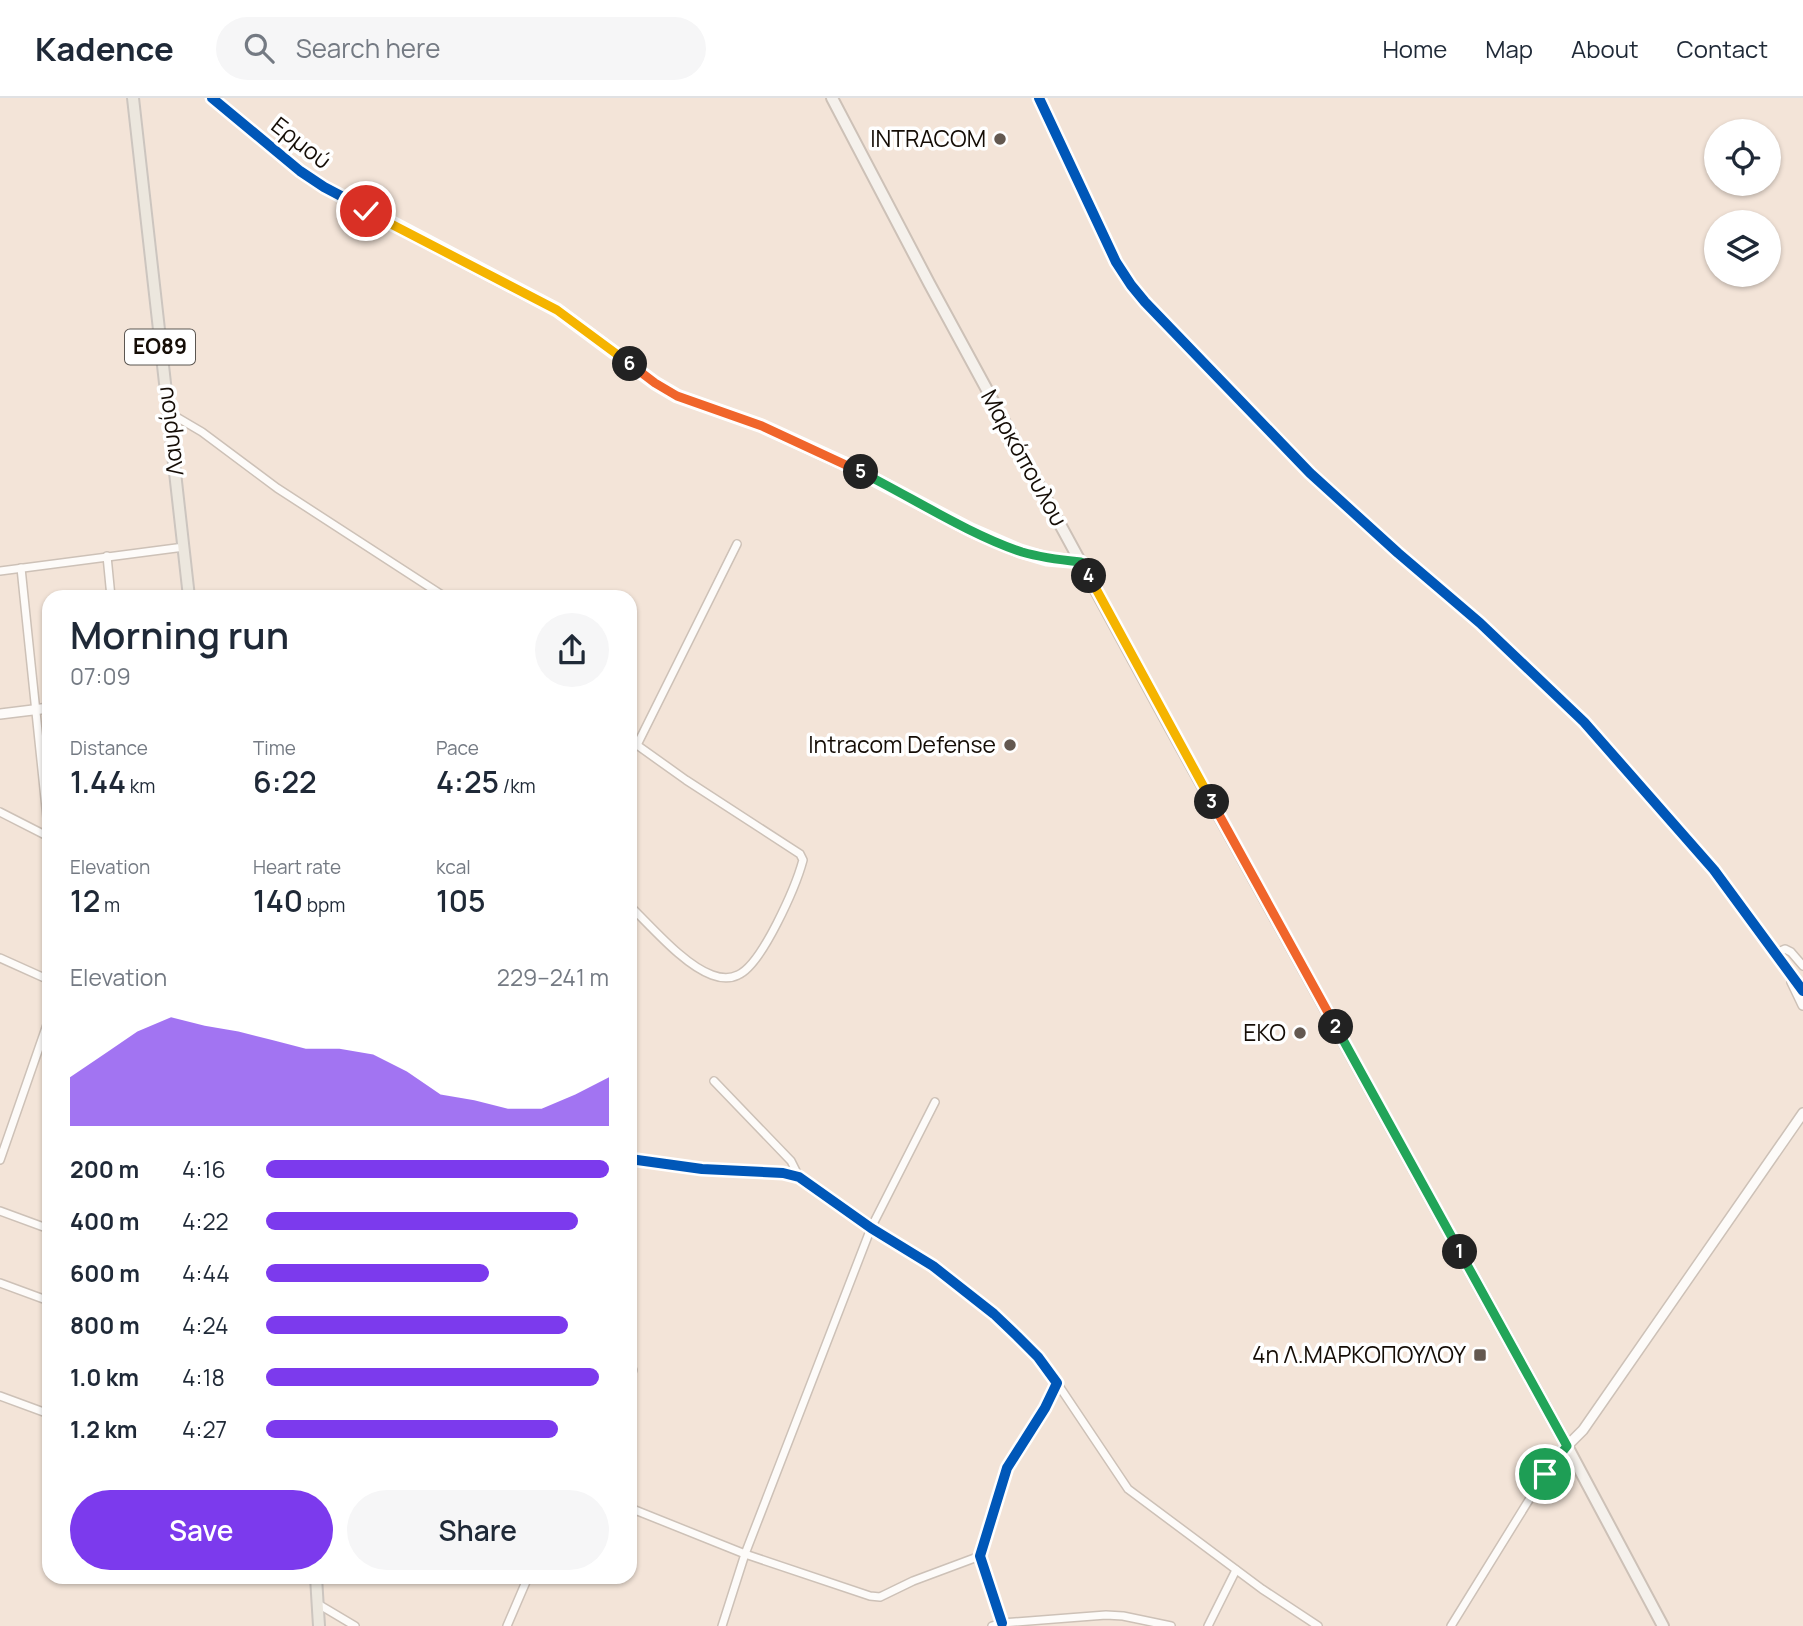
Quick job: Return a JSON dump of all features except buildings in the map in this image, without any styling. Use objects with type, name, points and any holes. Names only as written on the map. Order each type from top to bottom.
[{"type":"main road","name":"Λαυρίου","points":[[133,98],[188,590]]},
{"type":"main road","name":"Μαρκόπουλου","points":[[832,98],[1081,562],[1567,1446],[1663,1626]]},
{"type":"main road","points":[[317,1584],[319,1626]]},
{"type":"street","name":"Ερμού","points":[[212,98],[300,171],[324,187],[557,310],[655,383],[677,396],[762,426],[842,463],[971,530],[1020,551],[1047,559],[1081,562]]},
{"type":"street","points":[[1039,98],[1116,262],[1145,302],[1310,473],[1566,703],[1714,870],[1803,990]]},
{"type":"street","points":[[168,412],[202,432],[277,488],[434,590]]},
{"type":"street","points":[[637,735],[737,544]]},
{"type":"street","points":[[0,570],[184,547]]},
{"type":"street","points":[[107,556],[110,590]]},
{"type":"street","points":[[21,568],[42,778]]},
{"type":"street","points":[[0,714],[42,709]]},
{"type":"street","points":[[637,746],[800,854],[803,860],[768,941],[754,962],[738,975],[722,978],[709,974],[686,958],[637,912]]},
{"type":"street","points":[[0,812],[42,833]]},
{"type":"street","points":[[1774,954],[1785,949],[1803,966]]},
{"type":"street","points":[[0,958],[42,977]]},
{"type":"street","points":[[1789,974],[1803,1005]]},
{"type":"street","points":[[0,1160],[42,1038]]},
{"type":"street","points":[[714,1081],[791,1161],[799,1177]]},
{"type":"street","points":[[722,1626],[745,1554],[871,1228],[935,1102]]},
{"type":"street","points":[[1451,1626],[1545,1474],[1583,1430],[1803,1114]]},
{"type":"street","points":[[637,1159],[691,1168],[783,1173],[799,1177],[871,1228],[933,1266],[994,1314],[1038,1357],[1128,1489],[1236,1570],[1318,1626]]},
{"type":"street","points":[[0,1212],[42,1227]]},
{"type":"street","points":[[0,1283],[42,1298]]},
{"type":"street","points":[[1002,1623],[980,1556],[1007,1468],[1045,1408],[1057,1383]]},
{"type":"street","points":[[0,1396],[42,1411]]},
{"type":"street","points":[[637,1511],[745,1554],[870,1596],[880,1597],[913,1581],[980,1556]]},
{"type":"street","points":[[1208,1626],[1236,1570]]},
{"type":"street","points":[[507,1626],[525,1584]]},
{"type":"street","points":[[318,1604],[355,1626]]},
{"type":"street","points":[[992,1626],[1106,1615],[1171,1626]]},
{"type":"cycle path","points":[[212,98],[300,171],[324,187],[557,310],[655,383],[677,396],[762,426],[843,463],[971,530],[1020,551],[1047,559],[1081,562]]},
{"type":"cycle path","points":[[1039,98],[1116,262],[1145,302],[1310,473],[1480,623],[1584,722],[1714,870],[1803,991]]},
{"type":"cycle path","points":[[637,1160],[702,1169],[783,1173],[799,1177],[871,1228],[933,1266],[994,1314],[1038,1357],[1057,1383],[1045,1408],[1007,1468],[980,1556],[1002,1623]]},
{"type":"place","name":"INTRACOM","points":[[1000,139]]},
{"type":"place","name":"Intracom Defense","points":[[1010,745]]},
{"type":"place","name":"EKO","points":[[1300,1033]]},
{"type":"place","name":"4η Λ.ΜΑΡΚΟΠΟΥΛΟΥ","points":[[1480,1355]]},
{"type":"route","points":[[366,211],[557,310],[655,383],[677,396],[762,426],[907,495],[971,530],[1020,551],[1047,559],[1081,562],[1567,1446],[1545,1474]]}]
